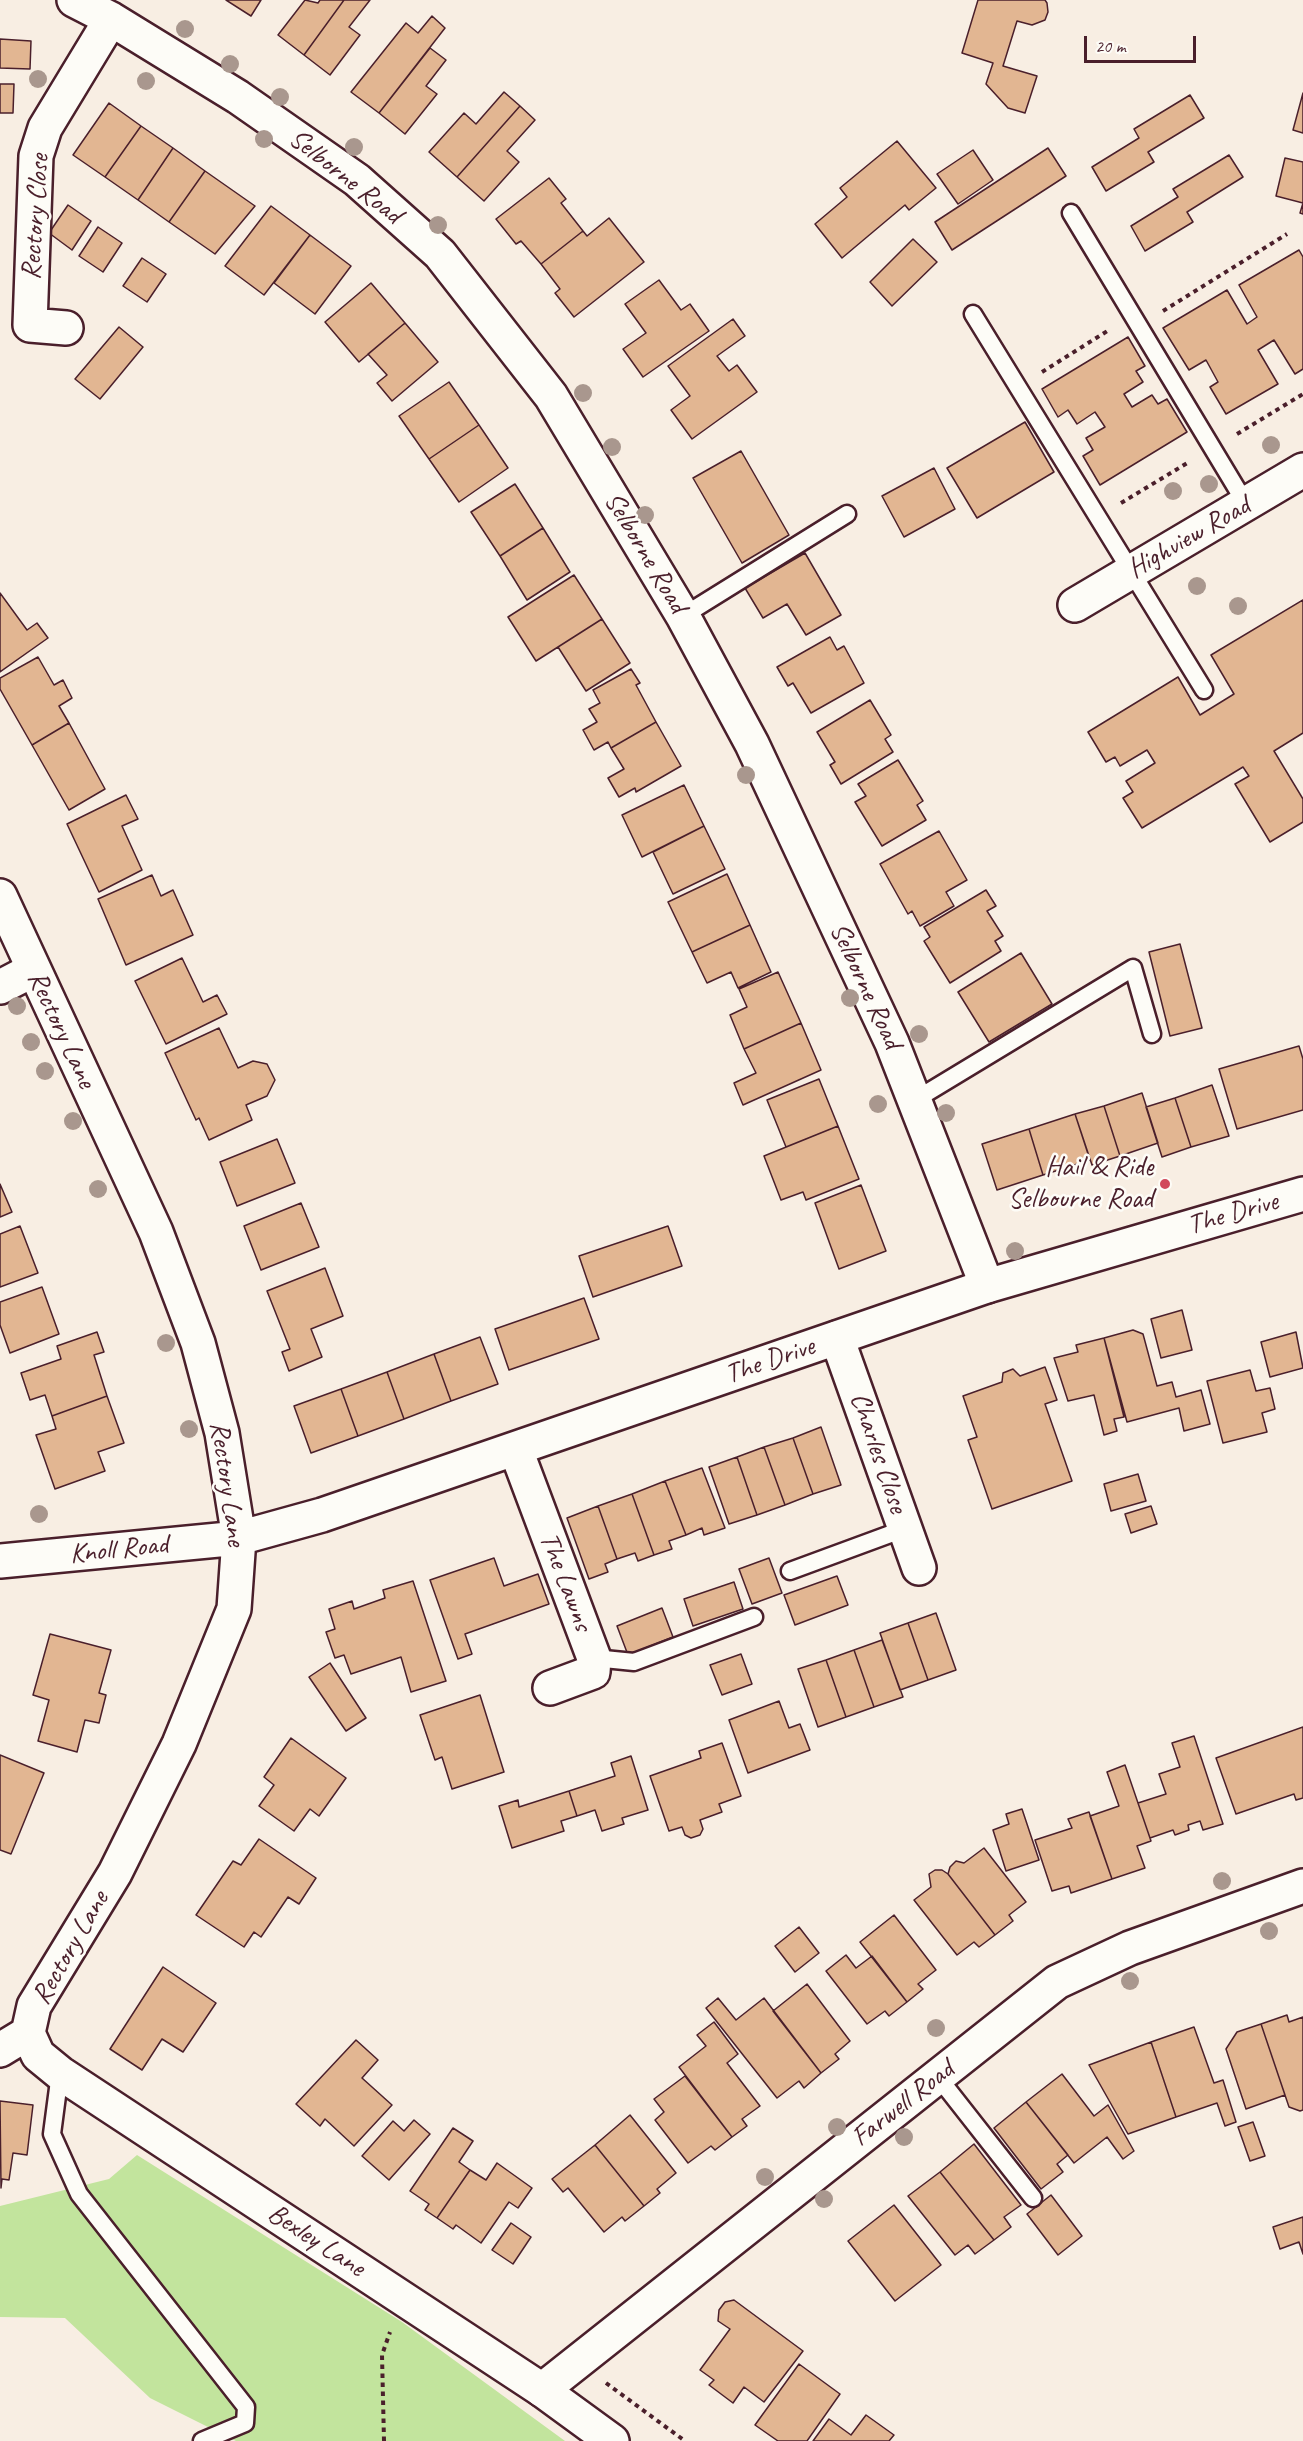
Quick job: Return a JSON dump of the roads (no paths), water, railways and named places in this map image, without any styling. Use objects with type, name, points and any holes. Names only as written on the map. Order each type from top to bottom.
[{"type":"street","name":"Selborne Road","points":[[74,0],[111,19],[238,97],[357,180],[440,254],[551,396],[683,616],[752,744],[887,1032],[987,1286]]},
{"type":"street","name":"Rectory Close","points":[[66,328],[30,326],[36,156],[45,128],[111,19]]},
{"type":"street","name":"Highview Road","points":[[1075,605],[1303,470]]},
{"type":"street","name":"Rectory Lane","points":[[0,896],[152,1222],[198,1343],[222,1433],[239,1538],[234,1609],[179,1744],[115,1873],[34,2006],[28,2033],[0,2050]]},
{"type":"street","points":[[0,987],[33,970]]},
{"type":"street","name":"The Drive","points":[[239,1538],[321,1515],[516,1450],[987,1286],[1303,1194]]},
{"type":"street","name":"Charles Close","points":[[837,1338],[919,1568]]},
{"type":"street","name":"The Lawns","points":[[516,1450],[594,1658],[593,1672],[550,1688]]},
{"type":"street","name":"Knoll Road","points":[[0,1561],[239,1538]]},
{"type":"street","name":"Farwell Road","points":[[543,2390],[1057,1982],[1130,1948],[1303,1886]]},
{"type":"street","name":"Bexley Lane","points":[[28,2033],[38,2055],[60,2073],[543,2390],[612,2441]]},
{"type":"lane","points":[[1071,213],[1246,504]]},
{"type":"lane","points":[[973,314],[1204,690]]},
{"type":"lane","points":[[683,616],[847,514]]},
{"type":"lane","points":[[915,1100],[1133,968],[1152,1034]]},
{"type":"lane","points":[[790,1571],[904,1529]]},
{"type":"lane","points":[[594,1658],[634,1662],[754,1617]]},
{"type":"lane","points":[[60,2073],[52,2134],[79,2194],[246,2407],[245,2423],[202,2441]]},
{"type":"lane","points":[[938,2077],[1034,2198]]},
{"type":"place","name":"Hail & Ride Selbourne Road","points":[[1165,1184]]}]
